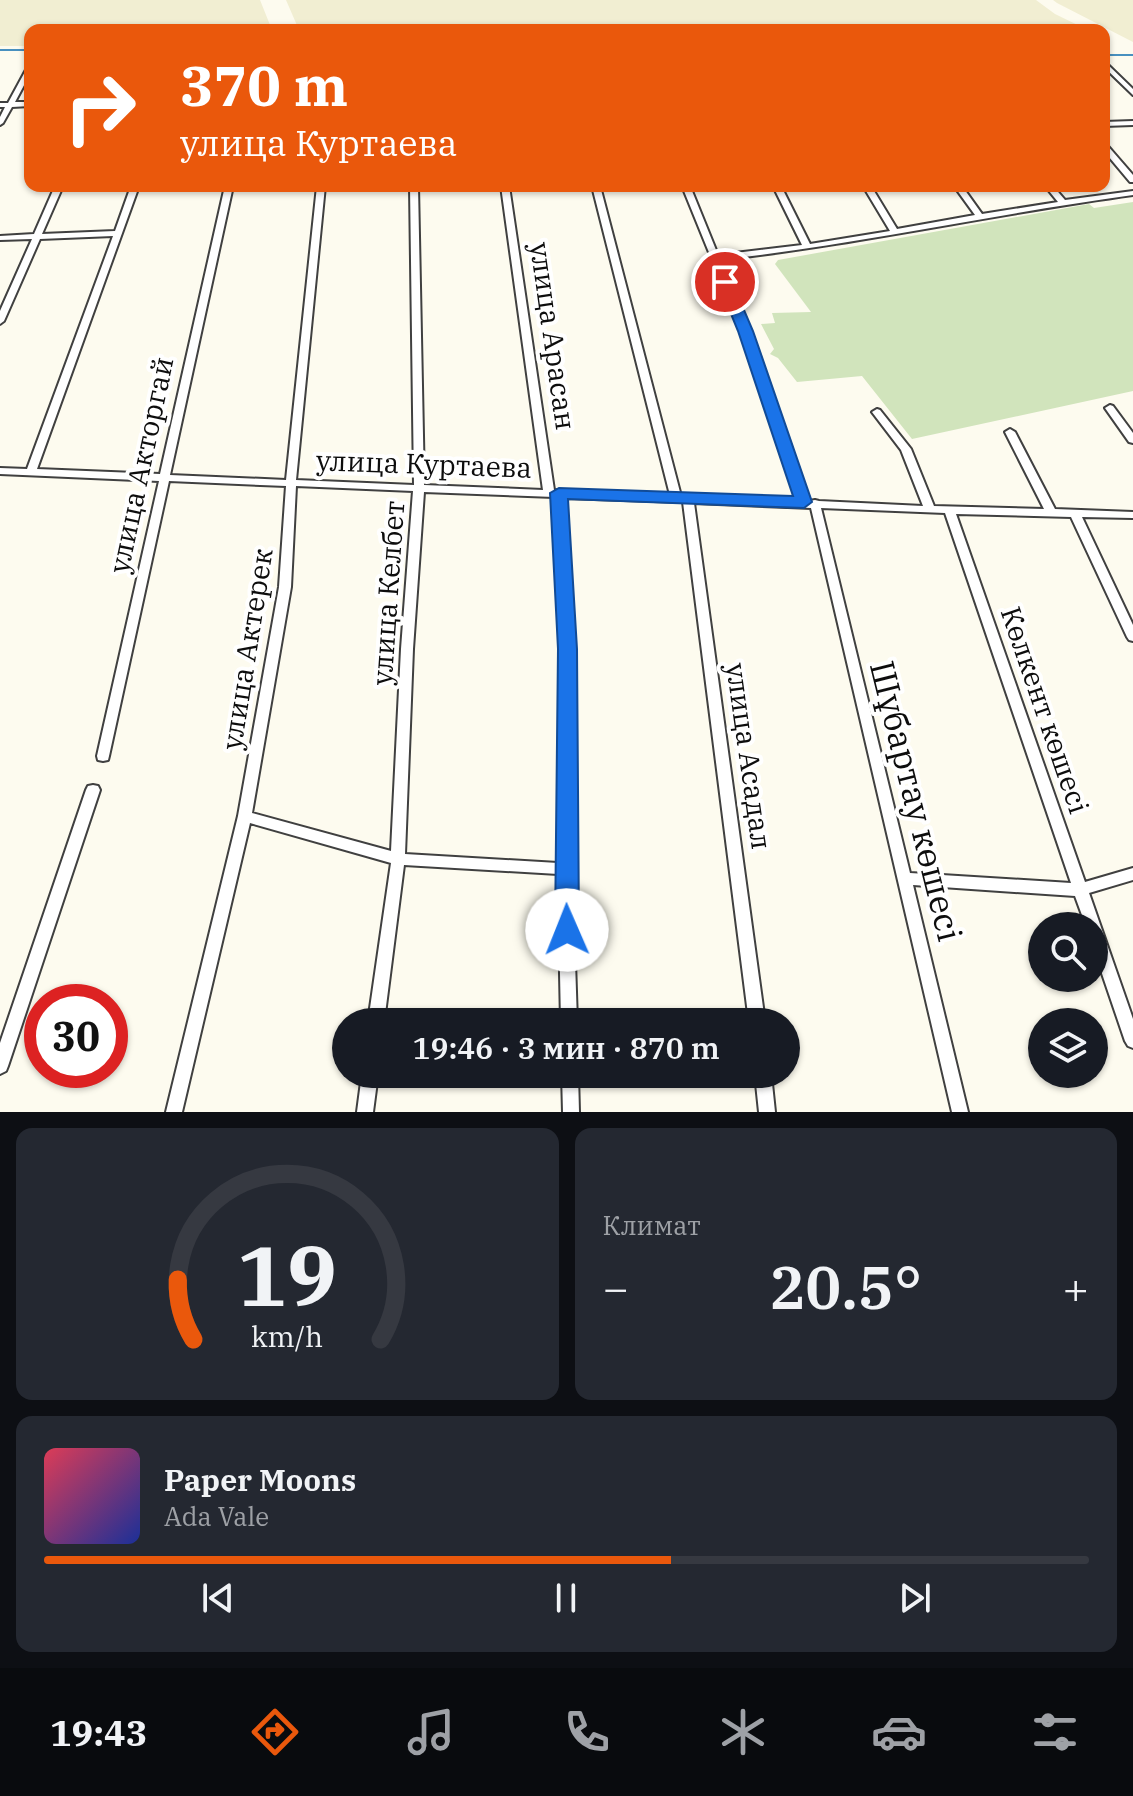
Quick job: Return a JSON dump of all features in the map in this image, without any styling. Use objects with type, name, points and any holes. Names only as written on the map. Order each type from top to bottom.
[{"type":"street","points":[[1110,69],[1133,93]]},
{"type":"street","points":[[0,123],[24,79]]},
{"type":"street","points":[[0,105],[24,104]]},
{"type":"street","points":[[1110,124],[1133,123]]},
{"type":"street","points":[[1110,154],[1133,180]]},
{"type":"street","points":[[0,321],[56,192]]},
{"type":"street","points":[[31,472],[133,192]]},
{"type":"street","name":"улица Акторгай","points":[[103,756],[228,192]]},
{"type":"street","name":"улица Актерек","points":[[174,1112],[245,816],[285,587],[291,482],[320,192]]},
{"type":"street","name":"улица Келбет","points":[[378,1008],[398,859],[407,649],[419,487],[414,192]]},
{"type":"street","name":"улица Арасан","points":[[506,192],[554,493],[568,649],[565,869],[569,1008]]},
{"type":"street","name":"улица Асадал","points":[[598,192],[682,498],[755,1008]]},
{"type":"street","name":"Шұбартау көшесі","points":[[688,192],[745,331],[809,503],[907,879],[960,1112]]},
{"type":"street","points":[[780,192],[807,246]]},
{"type":"street","points":[[871,192],[894,231]]},
{"type":"street","points":[[962,192],[980,217]]},
{"type":"street","points":[[1054,192],[1062,202]]},
{"type":"street","points":[[715,258],[1133,193]]},
{"type":"street","points":[[0,238],[119,233]]},
{"type":"street","points":[[1110,408],[1133,440]]},
{"type":"street","points":[[877,412],[906,449],[930,509]]},
{"type":"street","points":[[1010,432],[1051,512]]},
{"type":"street","name":"улица Куртаева","points":[[0,471],[1133,515]]},
{"type":"street","name":"Көлкент көшесі","points":[[949,510],[1088,912]]},
{"type":"street","points":[[1075,513],[1133,637]]},
{"type":"street","points":[[0,1066],[93,790]]},
{"type":"street","points":[[245,816],[398,859],[565,869]]},
{"type":"street","points":[[907,879],[1080,890],[1133,874]]},
{"type":"street","name":"Көлкент көшесі","points":[[1108,970],[1133,1041]]},
{"type":"street","points":[[365,1112],[368,1088]]},
{"type":"street","points":[[570,1088],[571,1112]]},
{"type":"street","points":[[764,1088],[767,1112]]},
{"type":"shaded area","points":[[0,0],[260,0],[270,24],[24,24],[24,46],[0,46]]},
{"type":"shaded area","points":[[286,0],[1036,0],[1076,24],[296,24]]},
{"type":"shaded area","points":[[1053,0],[1133,0],[1133,42],[1110,30],[1110,24],[1098,24]]},
{"type":"green space","points":[[1133,202],[1133,391],[912,439],[862,376],[797,382],[778,358],[770,354],[774,349],[761,324],[775,323],[772,313],[811,312],[775,264],[778,260],[1089,204],[1094,208]]},
{"type":"waterway","points":[[0,50],[24,50]]},
{"type":"waterway","points":[[1110,55],[1133,55]]},
{"type":"route","points":[[567,930],[568,649],[559,493],[804,502],[725,282]]}]
